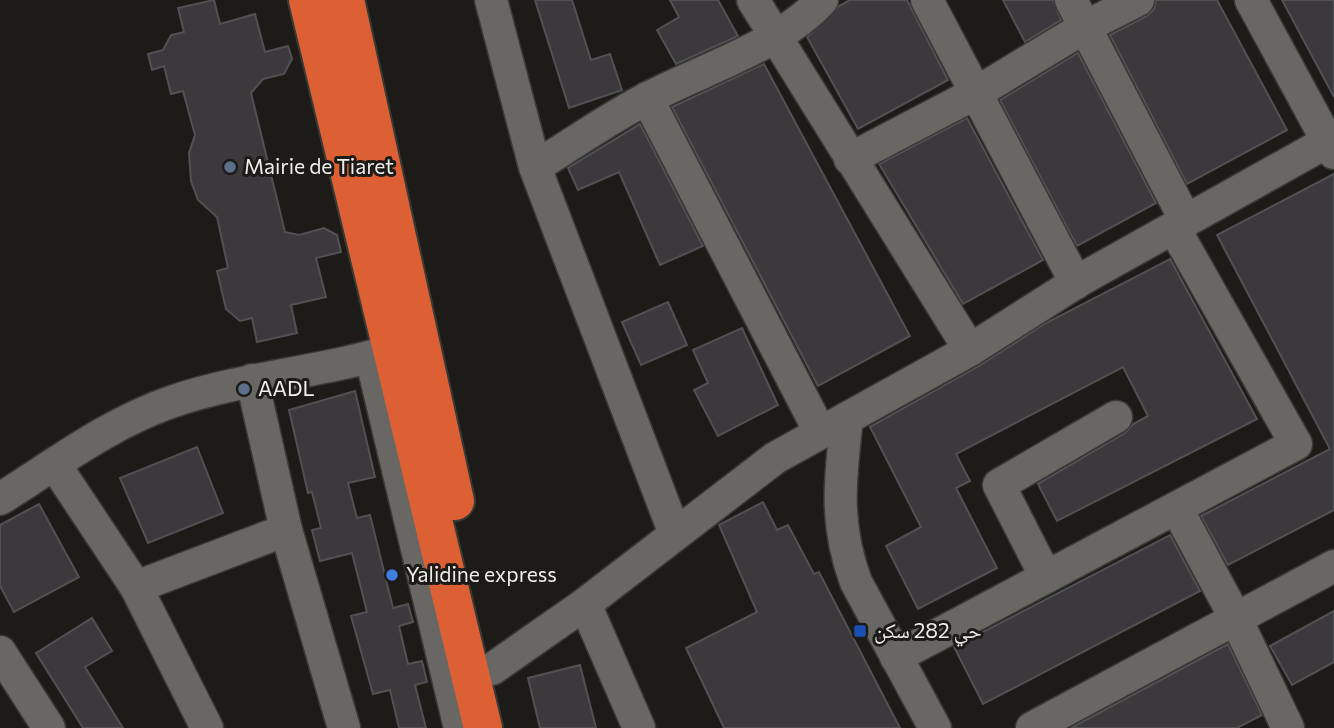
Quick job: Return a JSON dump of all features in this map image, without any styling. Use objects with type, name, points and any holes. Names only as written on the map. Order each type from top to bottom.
[{"type":"highway","points":[[308,0],[382,354],[482,728]]},
{"type":"highway","points":[[345,0],[506,728]]},
{"type":"street","points":[[491,0],[536,167],[675,534]]},
{"type":"street","points":[[753,0],[970,350]]},
{"type":"street","points":[[536,167],[647,98],[774,36],[812,11],[822,0]]},
{"type":"street","points":[[927,0],[1076,283]]},
{"type":"street","points":[[850,159],[976,93],[1078,14],[1138,0]]},
{"type":"street","points":[[492,669],[585,604],[775,458],[970,350],[1076,283],[1332,144],[1251,0]]},
{"type":"street","points":[[896,657],[1296,444],[1180,225],[1078,14]]},
{"type":"street","points":[[647,98],[834,425],[842,537],[856,582],[935,728]]},
{"type":"street","points":[[0,499],[119,423],[172,402],[251,380],[382,354],[460,728]]},
{"type":"street","points":[[251,380],[286,530],[344,728]]},
{"type":"street","points":[[1046,577],[999,485],[1116,417]]},
{"type":"street","points":[[55,465],[136,587],[207,728]]},
{"type":"street","points":[[1177,509],[1236,619],[1289,728]]},
{"type":"street","points":[[136,587],[286,530]]},
{"type":"street","points":[[1032,728],[1334,566]]},
{"type":"street","points":[[585,604],[639,728]]},
{"type":"street","points":[[0,652],[49,728]]},
{"type":"building","name":"Mairie de Tiaret","points":[[214,0],[220,24],[255,14],[265,52],[288,46],[292,59],[284,74],[263,79],[251,93],[285,232],[299,235],[324,228],[337,235],[341,252],[316,258],[326,297],[291,305],[297,333],[257,342],[252,318],[240,321],[226,309],[217,271],[228,268],[217,217],[198,200],[191,181],[189,153],[195,135],[183,91],[171,94],[164,66],[152,70],[148,54],[163,50],[171,35],[184,32],[178,8]]},
{"type":"building","points":[[535,0],[572,0],[591,60],[610,54],[622,90],[569,108]]},
{"type":"building","points":[[670,0],[718,0],[738,36],[676,64],[657,30],[679,17]]},
{"type":"building","points":[[850,0],[907,0],[948,80],[858,129],[807,37],[839,6]]},
{"type":"building","points":[[1003,0],[1053,0],[1061,20],[1025,42]]},
{"type":"building","points":[[1156,0],[1217,0],[1287,130],[1187,184],[1110,35],[1147,16],[1154,9]]},
{"type":"building","points":[[1282,0],[1334,0],[1334,97]]},
{"type":"building","points":[[1078,53],[1156,203],[1077,246],[1000,100]]},
{"type":"building","points":[[764,64],[910,336],[818,386],[672,107]]},
{"type":"building","points":[[967,118],[1043,260],[963,304],[879,164]]},
{"type":"building","points":[[640,124],[703,246],[660,265],[619,172],[578,190],[568,168]]},
{"type":"building","points":[[1334,174],[1334,510],[1228,565],[1201,516],[1330,449],[1217,235]]},
{"type":"building","points":[[1170,259],[1257,419],[1057,521],[1038,484],[1125,433],[1133,424],[1148,416],[1123,367],[956,454],[970,481],[956,488],[997,568],[918,609],[886,546],[921,527],[870,427],[979,366],[1046,323]]},
{"type":"building","points":[[668,302],[687,345],[641,365],[622,322]]},
{"type":"building","points":[[742,328],[778,405],[718,436],[694,390],[708,383],[693,350]]},
{"type":"building","points":[[355,391],[375,477],[348,483],[357,518],[370,515],[393,608],[408,604],[413,622],[399,626],[408,664],[422,661],[427,682],[415,685],[426,728],[399,728],[390,690],[373,694],[351,616],[367,612],[352,553],[320,561],[312,530],[321,528],[312,492],[308,493],[289,410]]},
{"type":"building","points":[[197,447],[223,513],[148,543],[120,478]]},
{"type":"building","points":[[763,502],[777,530],[788,525],[814,574],[819,572],[900,728],[724,728],[686,648],[757,612],[719,525]]},
{"type":"building","points":[[39,504],[79,577],[14,612],[0,586],[0,525]]},
{"type":"building","points":[[1170,535],[1200,591],[983,704],[954,647]]},
{"type":"building","points":[[1334,611],[1334,662],[1292,685],[1270,646]]},
{"type":"building","points":[[92,618],[112,651],[85,667],[123,728],[83,728],[36,653]]},
{"type":"building","points":[[1228,644],[1262,715],[1237,728],[1071,728]]},
{"type":"building","points":[[580,665],[596,728],[540,728],[528,678]]},
{"type":"place","name":"Mairie de Tiaret","points":[[230,167]]},
{"type":"place","name":"AADL","points":[[244,389]]},
{"type":"place","name":"Yalidine express","points":[[392,575]]},
{"type":"place","name":"حي 282 سكن","points":[[860,631]]}]
